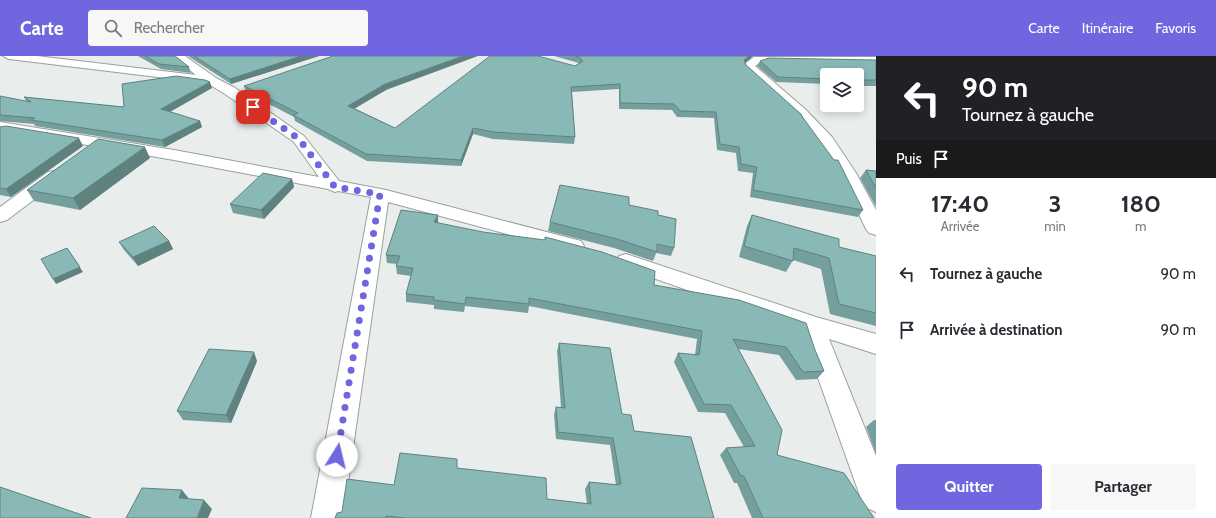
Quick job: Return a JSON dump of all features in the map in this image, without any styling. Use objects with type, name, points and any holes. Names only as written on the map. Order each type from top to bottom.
[{"type":"street","points":[[9,56],[212,81],[236,88],[299,139],[335,187]]},
{"type":"street","points":[[178,56],[212,81]]},
{"type":"street","points":[[876,60],[799,57],[758,59],[749,65],[750,69],[803,113],[827,140],[850,175],[876,229]]},
{"type":"street","points":[[0,126],[98,144],[174,155],[335,187],[380,194],[600,252],[812,324],[876,344]]},
{"type":"street","points":[[0,216],[98,144]]},
{"type":"street","points":[[327,518],[380,194]]},
{"type":"street","points":[[812,324],[876,496]]},
{"type":"building","points":[[145,56],[175,56],[189,67],[159,64]]},
{"type":"building","points":[[194,56],[301,56],[230,79]]},
{"type":"building","points":[[333,56],[463,56],[385,84],[348,106],[395,128],[490,56],[538,56],[575,66],[583,61],[579,57],[575,56],[749,56],[744,60],[746,65],[802,115],[834,160],[838,160],[863,210],[753,190],[757,167],[741,164],[739,147],[720,144],[716,112],[680,111],[674,104],[620,103],[620,84],[571,87],[575,137],[494,132],[473,128],[461,160],[366,154],[293,115],[298,113],[244,86]]},
{"type":"building","points":[[769,58],[876,60],[876,80],[864,80],[864,68],[820,68],[820,79],[778,77],[760,61]]},
{"type":"building","points":[[176,76],[210,82],[161,109],[200,121],[162,140],[31,120],[35,118],[0,115],[0,96],[31,102],[24,97],[124,107],[122,84]]},
{"type":"building","points":[[6,126],[79,138],[6,189],[0,188],[0,127]]},
{"type":"building","points":[[98,139],[145,147],[73,198],[27,190]]},
{"type":"building","points":[[866,170],[876,171],[876,188]]},
{"type":"building","points":[[263,173],[292,179],[261,210],[230,204]]},
{"type":"building","points":[[560,185],[629,197],[629,205],[658,211],[658,215],[676,219],[674,248],[657,244],[657,252],[617,239],[550,222]]},
{"type":"building","points":[[401,210],[438,215],[434,222],[483,232],[545,240],[545,237],[602,252],[655,271],[654,285],[739,300],[806,323],[824,371],[803,372],[786,347],[733,339],[782,430],[777,455],[844,473],[874,518],[763,518],[744,476],[741,476],[726,448],[755,446],[731,405],[704,404],[678,353],[699,355],[702,331],[529,298],[529,304],[466,297],[465,304],[434,300],[434,297],[406,294],[413,268],[396,266],[400,256],[386,255]]},
{"type":"building","points":[[752,215],[839,239],[839,247],[876,256],[876,313],[839,304],[829,258],[794,248],[793,261],[744,246]]},
{"type":"building","points":[[154,226],[169,241],[133,257],[119,242]]},
{"type":"building","points":[[67,248],[80,267],[53,279],[41,259]]},
{"type":"building","points":[[559,343],[610,348],[622,414],[631,415],[634,431],[691,437],[714,518],[405,518],[386,516],[386,518],[335,518],[337,513],[342,512],[347,479],[394,485],[400,453],[457,459],[457,468],[546,478],[547,499],[591,504],[589,482],[621,484],[613,438],[558,432],[556,407],[565,408]]},
{"type":"building","points":[[209,349],[254,352],[226,415],[177,411]]},
{"type":"building","points":[[0,487],[91,518],[0,518]]},
{"type":"building","points":[[142,488],[182,490],[179,498],[204,500],[197,518],[126,518]]},
{"type":"route","points":[[253,107],[299,139],[335,187],[380,194],[337,456]]}]
